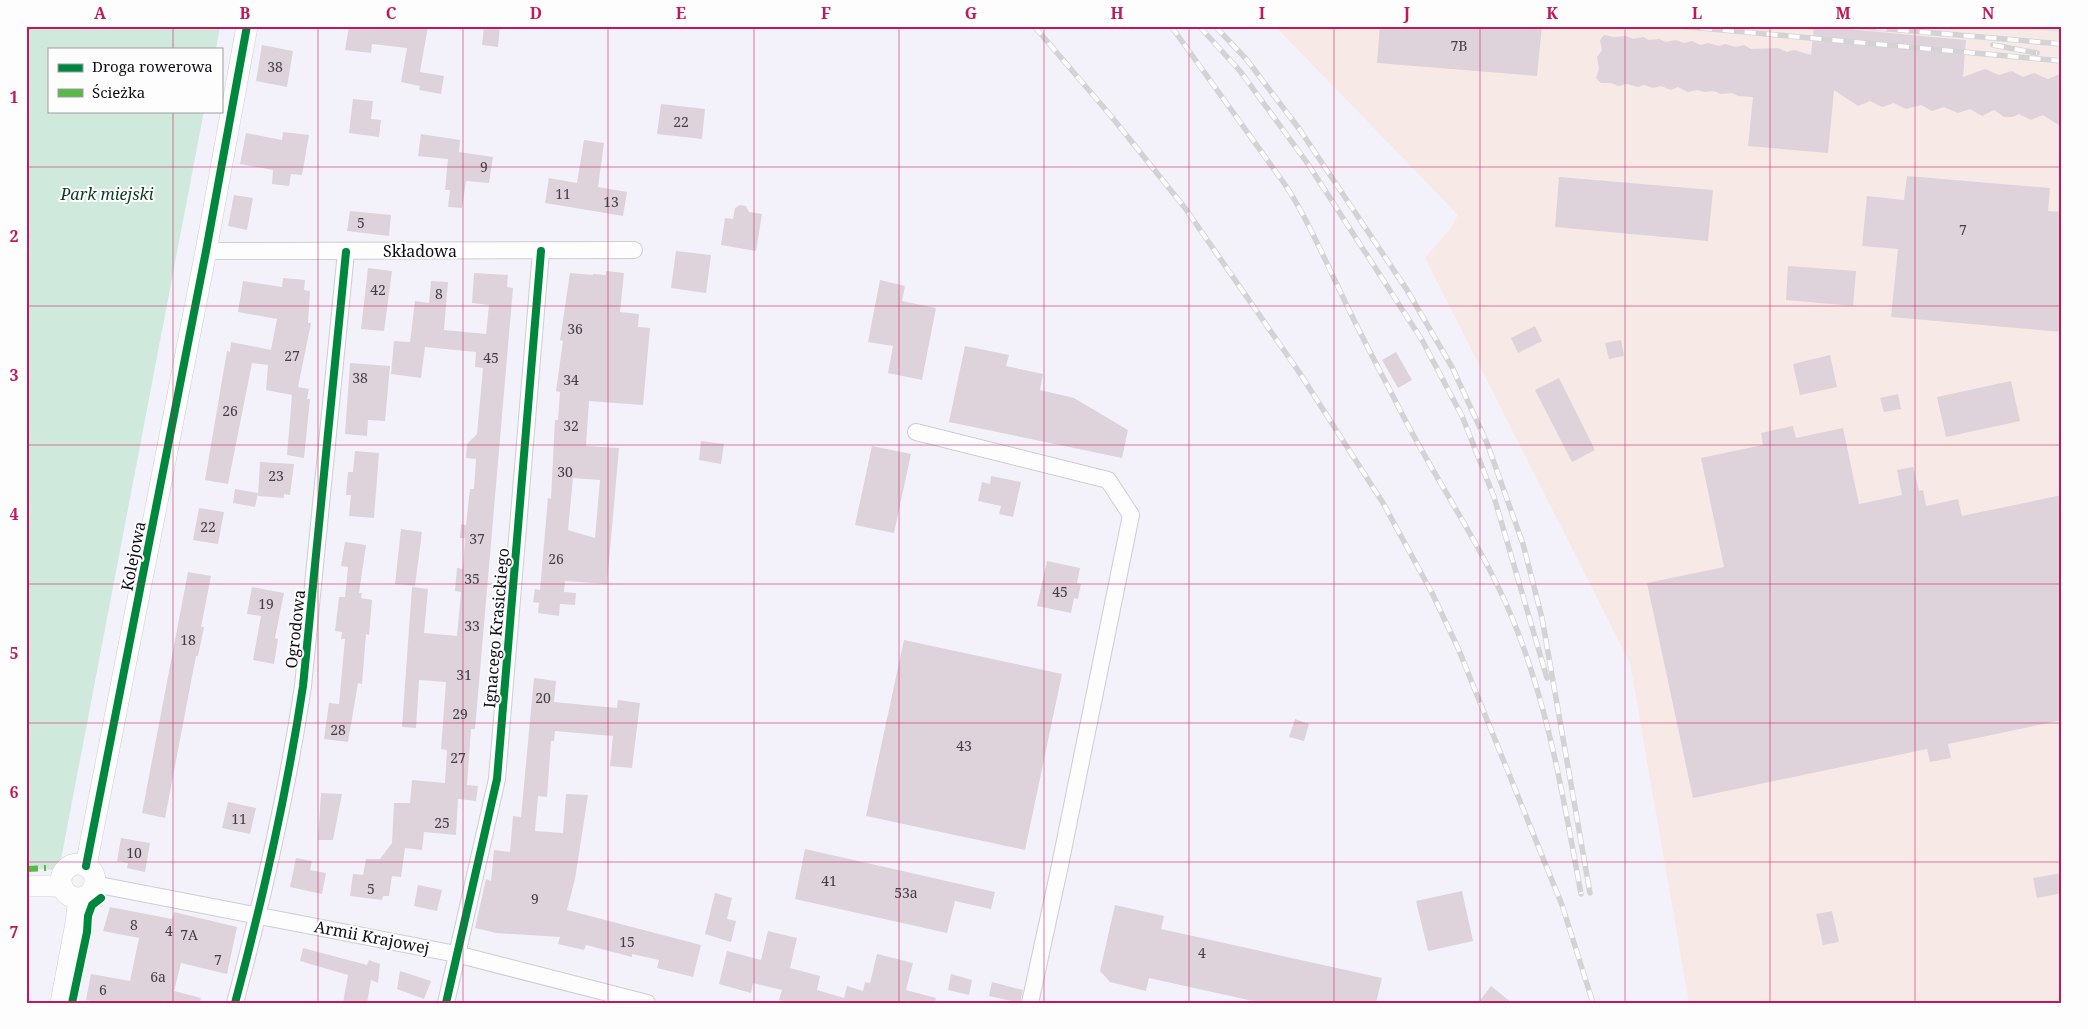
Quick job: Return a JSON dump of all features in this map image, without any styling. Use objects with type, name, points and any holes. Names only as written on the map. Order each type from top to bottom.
[{"type":"street","name":"Kolejowa","points":[[90,875],[247,26]]},
{"type":"street","name":"Składowa","points":[[206,251],[634,250]]},
{"type":"street","name":"Ignacego Krasickiego","points":[[446,1003],[497,779],[541,251]]},
{"type":"street","name":"Ogrodowa","points":[[236,1003],[258,916],[294,746],[303,686],[346,252]]},
{"type":"street","points":[[916,432],[1108,480],[1131,515],[1061,861],[1030,1003]]},
{"type":"street","points":[[26,886],[70,892],[89,894],[90,875],[75,864],[65,870],[61,881],[70,892],[76,922],[61,1003]]},
{"type":"street","name":"Armii Krajowej","points":[[90,875],[258,916],[456,954],[647,1003]]},
{"type":"shaded area","points":[[1275,26],[1996,26],[2062,32],[2062,1003],[1689,1003],[1630,663],[1425,258],[1450,229],[1458,215]]},
{"type":"green space","name":"Park miejski","points":[[26,26],[220,26],[216,48],[48,48],[48,112],[204,112],[59,870],[26,868]]},
{"type":"green space","points":[[1996,26],[2062,26],[2062,32]]},
{"type":"building","points":[[349,26],[428,26],[420,72],[444,76],[441,94],[419,90],[420,86],[401,82],[407,48],[372,44],[371,53],[345,50]]},
{"type":"building","points":[[484,26],[500,26],[498,47],[482,45]]},
{"type":"building","points":[[1380,26],[1542,26],[1537,76],[1377,63]]},
{"type":"building","points":[[1814,26],[1966,40],[1963,77],[1985,69],[1999,75],[2012,71],[2023,77],[2034,73],[2048,79],[2062,73],[2062,127],[2043,115],[2031,120],[2019,114],[2012,117],[2004,117],[1994,110],[1982,116],[1970,109],[1958,113],[1944,107],[1932,111],[1921,105],[1906,109],[1894,103],[1882,107],[1870,101],[1858,106],[1834,90],[1828,153],[1748,146],[1753,97],[1738,96],[1732,93],[1721,94],[1714,91],[1705,92],[1697,90],[1688,92],[1678,87],[1671,90],[1661,86],[1653,88],[1644,85],[1638,87],[1627,84],[1618,86],[1611,83],[1601,83],[1596,78],[1599,69],[1597,57],[1602,50],[1600,40],[1604,35],[1614,37],[1626,36],[1633,39],[1643,37],[1649,40],[1659,39],[1666,42],[1676,40],[1684,43],[1692,41],[1701,45],[1708,43],[1736,47],[1744,45],[1751,49],[1778,48],[1787,52],[1794,50],[1811,55]]},
{"type":"building","points":[[262,45],[293,51],[287,87],[256,81]]},
{"type":"building","points":[[353,99],[373,101],[371,119],[381,120],[379,137],[349,133]]},
{"type":"building","points":[[661,104],[705,109],[702,139],[657,134]]},
{"type":"building","points":[[283,132],[309,135],[302,175],[291,174],[289,186],[272,184],[273,170],[240,164],[246,133],[282,140]]},
{"type":"building","points":[[421,134],[460,140],[459,152],[493,157],[489,183],[466,181],[462,208],[448,207],[450,190],[445,190],[448,159],[418,156]]},
{"type":"building","points":[[584,140],[604,143],[598,187],[627,192],[623,216],[545,203],[549,178],[577,183]]},
{"type":"building","points":[[1907,176],[2050,188],[2048,211],[2062,212],[2062,332],[1891,317],[1898,249],[1862,246],[1867,196],[1904,200]]},
{"type":"building","points":[[1559,177],[1713,190],[1708,241],[1555,227]]},
{"type":"building","points":[[234,195],[253,198],[247,230],[228,226]]},
{"type":"building","points":[[740,205],[746,206],[749,212],[762,214],[756,251],[721,245],[725,218],[733,219],[735,208]]},
{"type":"building","points":[[350,211],[391,215],[389,236],[347,231]]},
{"type":"building","points":[[676,251],[711,255],[706,293],[671,288]]},
{"type":"building","points":[[1788,266],[1856,271],[1853,306],[1786,300]]},
{"type":"building","points":[[368,268],[392,271],[384,331],[361,329]]},
{"type":"building","points":[[606,271],[624,273],[620,312],[639,314],[638,327],[650,328],[643,405],[589,401],[586,446],[619,448],[607,584],[565,581],[564,592],[576,593],[575,605],[560,604],[559,616],[538,613],[539,603],[533,602],[535,589],[540,590],[548,498],[551,499],[555,420],[558,420],[560,392],[556,391],[563,341],[560,340],[570,273],[606,275]],"holes":[[[573,478],[600,480],[595,538],[568,530]]]},
{"type":"building","points":[[474,273],[508,275],[507,287],[513,288],[475,729],[471,729],[467,785],[478,786],[476,801],[458,799],[456,835],[424,832],[422,850],[405,848],[401,877],[392,876],[389,896],[383,896],[382,900],[350,896],[353,874],[363,875],[366,859],[380,859],[392,843],[394,803],[410,803],[412,780],[445,783],[447,750],[441,749],[446,682],[419,680],[416,728],[402,727],[412,587],[428,589],[424,633],[457,636],[461,592],[455,591],[457,568],[463,569],[465,538],[460,538],[461,524],[466,525],[470,489],[474,489],[476,459],[466,458],[467,444],[477,434],[483,368],[475,367],[476,352],[425,347],[421,378],[391,374],[394,341],[410,342],[415,301],[429,303],[431,281],[448,282],[444,330],[486,334],[489,305],[472,303]]},
{"type":"building","points":[[283,278],[305,280],[304,290],[310,291],[308,323],[311,323],[298,387],[309,389],[307,399],[310,399],[304,458],[287,455],[292,395],[266,390],[268,365],[252,363],[228,484],[205,480],[227,351],[230,352],[231,342],[271,350],[277,319],[238,312],[243,281],[282,287]]},
{"type":"building","points":[[880,280],[905,286],[902,301],[936,308],[922,380],[888,373],[893,346],[868,342]]},
{"type":"building","points":[[1535,326],[1542,341],[1518,353],[1511,338]]},
{"type":"building","points":[[1621,340],[1624,356],[1609,359],[1605,343]]},
{"type":"building","points":[[965,346],[1009,355],[1006,366],[1043,374],[1040,390],[1074,398],[1128,430],[1122,458],[949,422]]},
{"type":"building","points":[[1396,352],[1412,380],[1398,388],[1382,360]]},
{"type":"building","points":[[1830,355],[1837,387],[1800,395],[1793,364]]},
{"type":"building","points":[[350,363],[390,366],[385,421],[368,420],[367,436],[345,434]]},
{"type":"building","points":[[1559,378],[1595,450],[1572,462],[1535,390]]},
{"type":"building","points":[[2011,381],[2020,421],[1946,437],[1937,397]]},
{"type":"building","points":[[1898,394],[1901,409],[1884,412],[1880,398]]},
{"type":"building","points":[[1793,426],[1796,438],[1843,428],[1859,504],[1902,495],[1897,470],[1913,467],[1919,491],[1923,490],[1926,506],[1958,499],[1962,516],[2062,495],[2062,720],[1948,744],[1951,758],[1930,762],[1927,749],[1693,798],[1647,583],[1724,567],[1701,458],[1763,445],[1761,433]]},
{"type":"building","points":[[701,441],[724,444],[721,464],[699,460]]},
{"type":"building","points":[[872,446],[911,454],[894,533],[855,525]]},
{"type":"building","points":[[355,451],[379,453],[374,518],[349,516],[351,495],[346,495],[348,472],[353,472]]},
{"type":"building","points":[[260,462],[294,464],[290,495],[284,494],[284,498],[258,496]]},
{"type":"building","points":[[991,476],[1021,482],[1013,517],[999,514],[1001,506],[978,501],[982,482],[990,484]]},
{"type":"building","points":[[235,489],[258,493],[255,507],[233,503]]},
{"type":"building","points":[[199,508],[224,512],[218,544],[193,540]]},
{"type":"building","points":[[401,529],[422,532],[415,586],[395,584]]},
{"type":"building","points":[[345,542],[366,545],[359,593],[362,593],[361,598],[372,600],[369,635],[366,634],[362,684],[358,683],[348,742],[324,739],[329,703],[339,704],[345,639],[341,639],[342,632],[335,631],[339,597],[345,597],[348,567],[341,566]]},
{"type":"building","points":[[1047,561],[1080,568],[1077,583],[1081,584],[1078,599],[1074,598],[1071,613],[1037,606]]},
{"type":"building","points":[[188,572],[211,576],[201,627],[204,627],[198,656],[196,656],[165,818],[142,813]]},
{"type":"building","points":[[252,587],[284,593],[275,638],[278,639],[274,664],[253,660],[261,616],[247,614]]},
{"type":"building","points":[[904,640],[1062,674],[1025,850],[866,816]]},
{"type":"building","points":[[534,678],[556,681],[554,702],[617,708],[618,700],[640,703],[632,768],[610,766],[613,736],[555,731],[554,741],[551,741],[547,797],[538,796],[535,831],[563,833],[566,794],[588,795],[575,879],[567,910],[701,945],[693,977],[657,968],[659,960],[632,954],[632,957],[586,945],[584,950],[558,944],[560,937],[496,933],[475,928],[486,879],[491,881],[494,850],[510,852],[513,816],[521,817]]},
{"type":"building","points":[[1295,719],[1309,724],[1304,741],[1289,737]]},
{"type":"building","points":[[321,793],[342,794],[333,840],[318,840]]},
{"type":"building","points":[[228,802],[256,808],[250,834],[222,828]]},
{"type":"building","points":[[121,838],[150,843],[145,872],[127,868],[128,863],[117,861]]},
{"type":"building","points":[[805,849],[995,892],[991,909],[955,901],[947,933],[795,899]]},
{"type":"building","points":[[296,858],[312,861],[310,870],[326,873],[322,894],[290,887]]},
{"type":"building","points":[[2062,873],[2062,893],[2037,898],[2033,878]]},
{"type":"building","points":[[418,885],[442,890],[437,911],[414,906]]},
{"type":"building","points":[[1462,891],[1473,941],[1428,951],[1416,901]]},
{"type":"building","points":[[715,893],[732,898],[727,919],[736,921],[731,942],[705,934]]},
{"type":"building","points":[[1115,905],[1164,916],[1161,929],[1382,978],[1376,1003],[1262,1003],[1149,978],[1146,991],[1110,982],[1100,971]]},
{"type":"building","points":[[110,907],[172,919],[174,912],[237,927],[227,974],[181,963],[174,991],[201,998],[200,1003],[102,1003],[86,1000],[91,974],[130,981],[139,938],[103,931]]},
{"type":"building","points":[[1832,911],[1839,942],[1823,945],[1816,914]]},
{"type":"building","points":[[768,931],[797,938],[790,968],[820,976],[817,990],[844,998],[847,986],[863,991],[865,982],[870,983],[877,954],[913,963],[906,990],[936,998],[935,1003],[791,1003],[779,1000],[782,990],[753,983],[751,993],[719,984],[727,951],[761,960]]},
{"type":"building","points":[[303,948],[367,965],[369,960],[380,964],[378,983],[371,980],[367,1003],[343,1003],[348,975],[300,961]]},
{"type":"building","points":[[400,971],[431,981],[424,999],[397,989]]},
{"type":"building","points":[[951,974],[972,980],[969,995],[948,990]]},
{"type":"building","points":[[992,982],[1023,990],[1020,1003],[989,996]]},
{"type":"building","points":[[1491,986],[1512,1003],[1478,1003]]},
{"type":"railway","points":[[1034,26],[1111,116],[1185,208],[1299,372],[1383,503],[1432,593],[1458,648],[1562,905],[1593,1003]]},
{"type":"railway","points":[[1171,26],[1294,199],[1411,431],[1501,592],[1526,653],[1546,721],[1562,790],[1581,894]]},
{"type":"railway","points":[[1199,26],[1240,71],[1308,164],[1422,340],[1462,416],[1494,497],[1547,678]]},
{"type":"railway","points":[[1215,26],[1247,60],[1300,130],[1407,290],[1452,367],[1487,443],[1523,544],[1542,618],[1590,893]]},
{"type":"railway","points":[[1679,26],[2062,61]]},
{"type":"railway","points":[[1854,26],[2062,44]]},
{"type":"railway","points":[[1993,45],[2037,53]]},
{"type":"marked path","points":[[26,869],[46,868]]},
{"type":"cycle path","points":[[86,866],[206,251],[247,26]]},
{"type":"cycle path","points":[[446,1003],[497,779],[541,251]]},
{"type":"cycle path","points":[[235,1003],[274,845],[290,766],[303,686],[346,252]]},
{"type":"cycle path","points":[[72,1003],[87,932],[88,916],[92,905],[101,898]]}]
